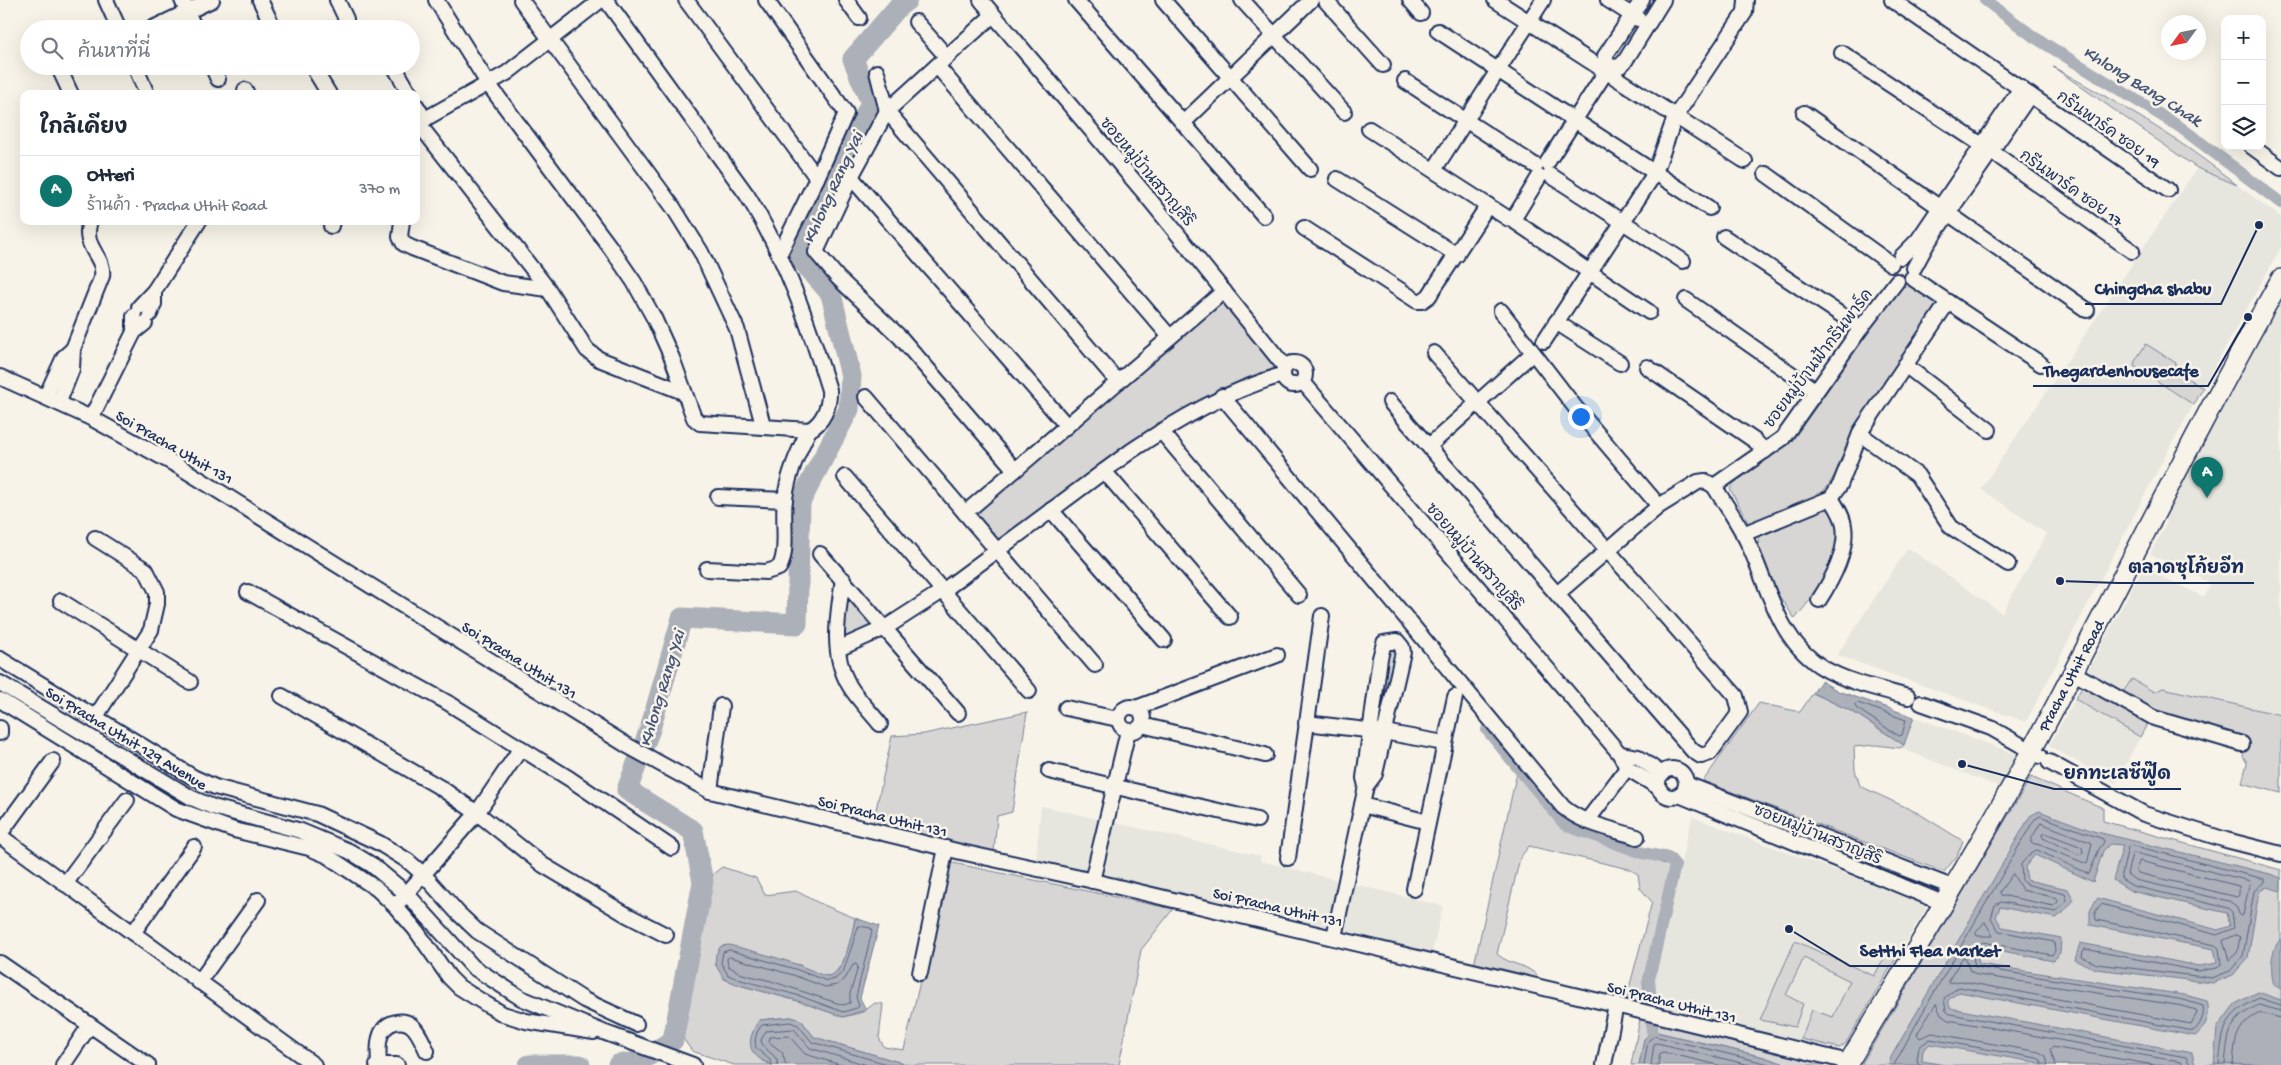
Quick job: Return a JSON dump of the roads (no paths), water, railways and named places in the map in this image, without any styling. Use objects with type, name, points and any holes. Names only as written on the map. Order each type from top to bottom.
[{"type":"main road","name":"Pracha Uthit Road","points":[[1848,1064],[1944,903],[1952,886],[2040,756],[2072,672],[2224,382],[2281,279]]},
{"type":"street","points":[[106,0],[115,20]]},
{"type":"street","points":[[164,20],[185,6],[212,0]]},
{"type":"street","points":[[260,0],[270,20]]},
{"type":"street","points":[[337,0],[346,19]]},
{"type":"street","points":[[436,0],[489,85],[634,282],[661,334],[691,414],[700,423],[764,425],[809,430]]},
{"type":"street","points":[[521,0],[673,207],[701,252],[736,329],[764,425]]},
{"type":"street","points":[[601,0],[489,85],[420,122],[548,289],[587,350],[592,355],[683,392]]},
{"type":"street","points":[[606,0],[747,195],[765,223],[802,305],[829,390],[829,402],[826,411],[817,425],[809,430],[796,458],[785,500],[783,558],[779,568],[766,572],[707,569]]},
{"type":"street","points":[[686,0],[817,178]]},
{"type":"street","points":[[766,0],[846,113],[817,178],[779,255]]},
{"type":"street","points":[[846,0],[859,18]]},
{"type":"street","name":"ซอยหมู่บ้านสราญสิริ","points":[[980,0],[1224,291],[1284,371],[1293,363],[1302,366],[1306,374],[1303,382],[1620,754],[1627,768],[1660,780]]},
{"type":"street","points":[[1076,0],[1264,216]]},
{"type":"street","points":[[1163,0],[1310,168]]},
{"type":"street","points":[[1242,0],[1344,112]]},
{"type":"street","points":[[1182,123],[1311,0]]},
{"type":"street","points":[[1325,0],[1383,65]]},
{"type":"street","points":[[1410,0],[1421,13]]},
{"type":"street","points":[[1495,0],[1607,70],[1675,117],[1745,161]]},
{"type":"street","points":[[1434,170],[1543,0]]},
{"type":"street","points":[[1608,0],[1647,26]]},
{"type":"street","points":[[1512,219],[1607,70],[1607,53],[1642,0]]},
{"type":"street","points":[[1607,70],[1620,66],[1662,0]]},
{"type":"street","points":[[1544,340],[1655,173],[1675,117],[1744,12],[1746,0]]},
{"type":"street","name":"กรีนพาร์ค ซอย 19","points":[[1892,0],[2168,190]]},
{"type":"street","points":[[185,6],[191,20]]},
{"type":"street","points":[[993,15],[887,111],[851,176],[820,241],[817,255],[900,337],[1015,470]]},
{"type":"street","points":[[916,22],[942,61],[1170,336]]},
{"type":"street","points":[[1438,31],[1709,208]]},
{"type":"street","name":"กรีนพาร์ค ซอย 17","points":[[1842,53],[1986,148],[2132,251]]},
{"type":"street","points":[[877,72],[887,111],[1118,382]]},
{"type":"street","points":[[65,75],[70,90]]},
{"type":"street","points":[[139,75],[145,90]]},
{"type":"street","points":[[317,75],[327,90]]},
{"type":"street","points":[[399,75],[408,90]]},
{"type":"street","points":[[1405,81],[1683,261]]},
{"type":"street","points":[[1944,210],[1913,273],[1905,282],[1897,281],[1891,276],[1896,261],[1918,240],[1944,210],[2025,91]]},
{"type":"street","points":[[1804,113],[2087,310]]},
{"type":"street","points":[[1369,128],[1512,219],[1649,312]]},
{"type":"street","points":[[2256,150],[2281,168]]},
{"type":"street","points":[[1766,174],[1896,261],[1909,260],[1913,273],[1948,302],[2041,364]]},
{"type":"street","points":[[851,176],[1067,426]]},
{"type":"street","points":[[1337,178],[1457,255]]},
{"type":"street","points":[[1304,228],[1417,300],[1422,301],[1429,296],[1488,205]]},
{"type":"street","points":[[59,402],[72,369],[73,349],[103,270],[87,237],[89,225]]},
{"type":"street","points":[[91,418],[141,318],[154,304],[154,291],[196,225]]},
{"type":"street","points":[[402,225],[400,237],[404,244],[412,248],[503,283],[548,289]]},
{"type":"street","points":[[1724,237],[1861,328]]},
{"type":"street","name":"ซอยหมู่บ้านฟ้ากรีนพาร์ค","points":[[1714,486],[1782,438],[1897,281]]},
{"type":"street","points":[[965,512],[1224,291]]},
{"type":"street","points":[[1686,300],[1816,391]]},
{"type":"street","points":[[1743,534],[1830,498],[1840,484],[1860,434],[1948,302]]},
{"type":"street","points":[[1501,311],[1592,428],[1659,506]]},
{"type":"street","points":[[1556,322],[1620,363]]},
{"type":"street","points":[[46,396],[64,357],[73,349]]},
{"type":"street","points":[[1390,402],[1693,751],[1701,756],[1710,753],[1740,712],[1736,696],[1434,352]]},
{"type":"street","points":[[1429,446],[1533,353]]},
{"type":"street","points":[[1905,365],[1989,430]]},
{"type":"street","points":[[1647,367],[1755,441],[1765,451]]},
{"type":"street","points":[[838,649],[885,628],[944,590],[1161,431],[1222,396],[1284,371],[1290,385],[1303,382]]},
{"type":"street","name":"Soi Pracha Uthit 131","points":[[0,377],[59,402],[180,467],[628,746],[710,791],[946,848],[1334,937],[1616,1005],[1848,1064]]},
{"type":"street","points":[[1222,396],[1563,807],[1571,814],[1587,821],[1637,837]]},
{"type":"street","points":[[866,397],[1095,664]]},
{"type":"street","points":[[1161,431],[1299,596]]},
{"type":"street","points":[[1860,434],[1917,475],[1951,527],[2008,564]]},
{"type":"street","points":[[1104,471],[1230,618]]},
{"type":"street","points":[[846,477],[1029,691]]},
{"type":"street","points":[[1557,594],[1659,506],[1698,482],[1704,481],[1714,486],[1743,534],[1781,622],[1808,656],[1825,669],[1843,677],[1991,728],[2144,814],[2226,840],[2281,854]]},
{"type":"street","points":[[718,497],[785,500]]},
{"type":"street","points":[[1819,600],[1836,569],[1843,547],[1844,527],[1830,498]]},
{"type":"street","points":[[1051,510],[1164,640]]},
{"type":"street","points":[[95,538],[138,563],[146,570],[157,592],[156,617],[95,718]]},
{"type":"street","points":[[820,554],[958,713]]},
{"type":"street","points":[[843,579],[836,624],[840,664],[850,687],[880,724]]},
{"type":"street","points":[[248,592],[450,704],[521,748],[672,848]]},
{"type":"street","points":[[61,601],[190,682]]},
{"type":"street","points":[[1288,858],[1322,616]]},
{"type":"street","points":[[1334,937],[1366,786],[1364,778],[1383,644],[1387,641],[1396,641],[1402,647],[1403,652],[1376,774],[1366,786]]},
{"type":"street","points":[[1118,719],[1124,709],[1136,708],[1277,655]]},
{"type":"street","points":[[0,659],[194,777],[224,790],[317,814],[379,843],[408,861],[424,875],[457,912],[477,930],[584,1000],[636,1024]]},
{"type":"street","points":[[2072,672],[2154,718],[2242,744]]},
{"type":"street","name":"Soi Pracha Uthit 129 Avenue","points":[[0,683],[154,776],[214,807],[325,839],[372,865],[407,894],[471,965],[521,998],[606,1033],[694,1065]]},
{"type":"street","points":[[282,696],[380,751],[476,812],[543,865],[619,911],[666,935]]},
{"type":"street","points":[[1414,889],[1455,698]]},
{"type":"street","name":"Soi Pracha Uthit 129 Avenue","points":[[0,700],[90,755],[136,786],[176,809],[226,827],[308,848],[326,855],[377,888],[396,906],[456,984],[486,1004],[514,1018],[570,1029],[606,1033]]},
{"type":"street","points":[[710,791],[721,706]]},
{"type":"street","points":[[1066,708],[1118,719]]},
{"type":"street","points":[[1136,708],[1142,713],[1142,726]]},
{"type":"street","points":[[1118,719],[1121,727],[1128,731],[1136,731],[1142,726]]},
{"type":"street","points":[[1306,724],[1384,732],[1444,743]]},
{"type":"street","points":[[1142,726],[1265,755]]},
{"type":"street","points":[[0,728],[0,733]]},
{"type":"street","points":[[1092,881],[1128,731]]},
{"type":"street","points":[[90,755],[97,741]]},
{"type":"street","points":[[396,906],[476,812],[521,748]]},
{"type":"street","name":"ซอยหมู่บ้านสราญสิริ","points":[[1620,754],[1638,757],[1660,780],[1666,796],[1682,790],[1952,886]]},
{"type":"street","points":[[53,761],[0,835],[198,982],[314,1065]]},
{"type":"street","points":[[1587,821],[1627,768]]},
{"type":"street","points":[[1049,770],[1257,820]]},
{"type":"street","name":"ซอยหมู่บ้านสราญสิริ","points":[[1660,780],[1669,770],[1677,771],[1684,776],[1682,790]]},
{"type":"street","name":"ซอยหมู่บ้านสราญสิริ","points":[[1682,790],[1944,903]]},
{"type":"street","points":[[65,884],[126,800]]},
{"type":"street","points":[[1362,805],[1428,822]]},
{"type":"street","points":[[133,933],[194,847]]},
{"type":"street","points":[[920,973],[946,848]]},
{"type":"street","points":[[198,982],[258,900]]},
{"type":"street","points":[[0,963],[148,1065]]},
{"type":"street","points":[[456,984],[471,965]]},
{"type":"street","points":[[1604,1065],[1616,1005]]},
{"type":"street","points":[[397,1065],[378,1065],[380,1037],[384,1029],[397,1022],[406,1022],[413,1026],[427,1051]]},
{"type":"street","points":[[62,1065],[90,1024]]},
{"type":"water","points":[[1821,681],[1838,691],[1914,717],[1904,745],[1853,712],[1813,693]]},
{"type":"water","points":[[2039,811],[2093,831],[2270,874],[2281,878],[2281,891],[2266,887],[2259,892],[2248,958],[2233,975],[2213,983],[2096,969],[2075,960],[2080,943],[2199,966],[2217,963],[2214,949],[2090,925],[2090,911],[2097,898],[2218,930],[2230,926],[2227,913],[2131,891],[2113,880],[2123,845],[2110,844],[2103,851],[2093,882],[2035,855],[2025,867],[2027,880],[2068,889],[2074,900],[2056,918],[2000,907],[1996,917],[2002,927],[2061,938],[2060,953],[2053,961],[1983,947],[1977,952],[1979,964],[2185,995],[2207,1001],[2208,1016],[2205,1025],[2195,1036],[1959,992],[1948,1000],[1950,1008],[2192,1053],[2195,1065],[2051,1065],[1930,1044],[1923,1050],[1922,1061],[1945,1065],[1889,1065],[1891,1057],[2030,816]]},
{"type":"water","points":[[855,918],[879,926],[860,998],[866,1010],[843,1017],[798,1001],[724,979],[715,964],[716,954],[721,946],[729,945],[781,959],[822,975],[833,975],[845,958]]},
{"type":"water","points":[[2281,939],[2281,988],[2274,985],[2272,967],[2273,955],[2277,943]]},
{"type":"water","points":[[2258,992],[2281,1000],[2281,1065],[2214,1064],[2217,1028],[2235,1004]]},
{"type":"water","points":[[791,1017],[801,1020],[814,1037],[909,1065],[773,1065],[753,1053],[750,1042],[759,1020]]},
{"type":"water","points":[[1652,1031],[1764,1057],[1788,1065],[1639,1065],[1644,1039]]},
{"type":"waterway","name":"Khlong Rang Yai","points":[[618,1065],[639,1062],[673,1040],[703,882],[693,831],[627,790],[650,729],[682,618],[797,624],[800,502],[849,409],[851,376],[831,294],[799,257],[871,103],[853,59],[899,6],[907,0]]},
{"type":"waterway","name":"Khlong Bang Chak","points":[[1985,0],[2034,37],[2180,127],[2281,203]]},
{"type":"waterway","points":[[1487,730],[1565,825],[1643,853],[1669,858],[1675,865],[1649,979],[1651,1004]]},
{"type":"waterway","points":[[1652,1023],[1652,1031]]},
{"type":"waterway","name":"Khlong Rang Yai","points":[[529,1065],[580,1065]]},
{"type":"place","name":"Chingcha shabu","points":[[2259,225]]},
{"type":"place","name":"Thegardenhousecafe","points":[[2248,317]]},
{"type":"place","name":"Otteri","points":[[2207,498]]},
{"type":"place","name":"ตลาดซุโก้ยอีท","points":[[2060,581]]},
{"type":"place","name":"ยกทะเลซีฟู๊ด","points":[[1962,764]]},
{"type":"place","name":"Setthi Flea Market","points":[[1789,929]]}]
